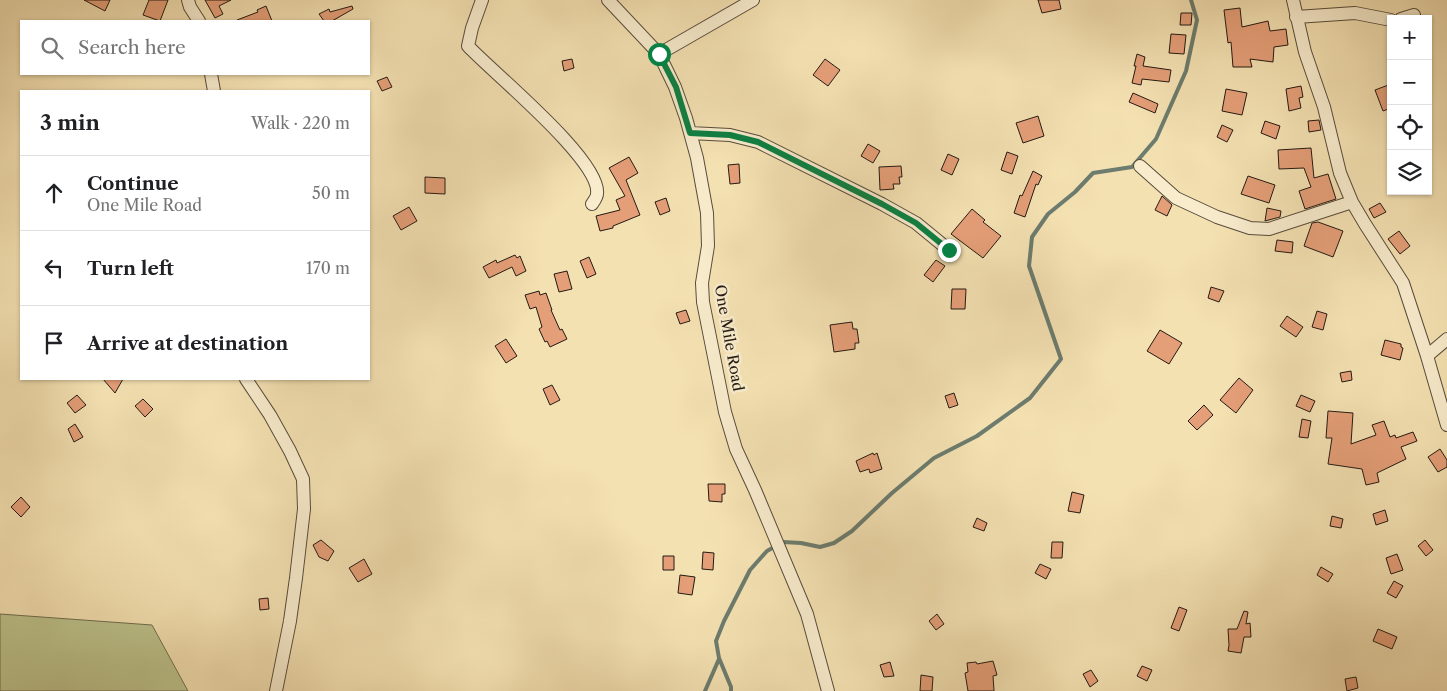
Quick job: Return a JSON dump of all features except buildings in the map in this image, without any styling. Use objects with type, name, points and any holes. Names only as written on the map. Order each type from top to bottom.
[{"type":"street","points":[[188,0],[198,20]]},
{"type":"street","points":[[482,0],[468,46],[553,127],[582,162],[596,183],[597,194],[592,204]]},
{"type":"street","name":"One Mile Road","points":[[608,0],[659,54],[676,87],[697,158],[708,213],[708,246],[702,283],[703,302],[725,412],[736,449],[807,614],[828,691]]},
{"type":"street","points":[[659,54],[753,0]]},
{"type":"street","points":[[1292,0],[1305,52],[1324,107],[1340,173],[1352,202],[1398,274],[1427,356],[1447,425]]},
{"type":"street","points":[[1296,17],[1355,13],[1387,19]]},
{"type":"street","points":[[211,75],[214,90]]},
{"type":"street","points":[[690,133],[730,135],[758,142],[916,223],[949,250]]},
{"type":"street","points":[[1140,166],[1176,198],[1217,217],[1250,228],[1269,229],[1352,202]]},
{"type":"street","points":[[1427,356],[1447,339]]},
{"type":"street","points":[[247,380],[270,415],[303,479],[304,510],[296,578],[290,622],[276,691]]},
{"type":"green space","points":[[0,614],[152,625],[188,691],[0,691]]},
{"type":"waterway","points":[[731,691],[719,658],[716,641],[750,570],[767,551],[783,542],[820,547],[834,543],[852,531],[892,493],[934,458],[977,436],[1030,398],[1061,359],[1029,266],[1032,237],[1048,214],[1075,192],[1093,173],[1132,167],[1156,139],[1186,71],[1197,20],[1191,0]]},
{"type":"waterway","points":[[705,691],[719,659]]},
{"type":"route","points":[[659,54],[676,87],[690,133],[730,135],[758,142],[916,223],[949,250]]}]
